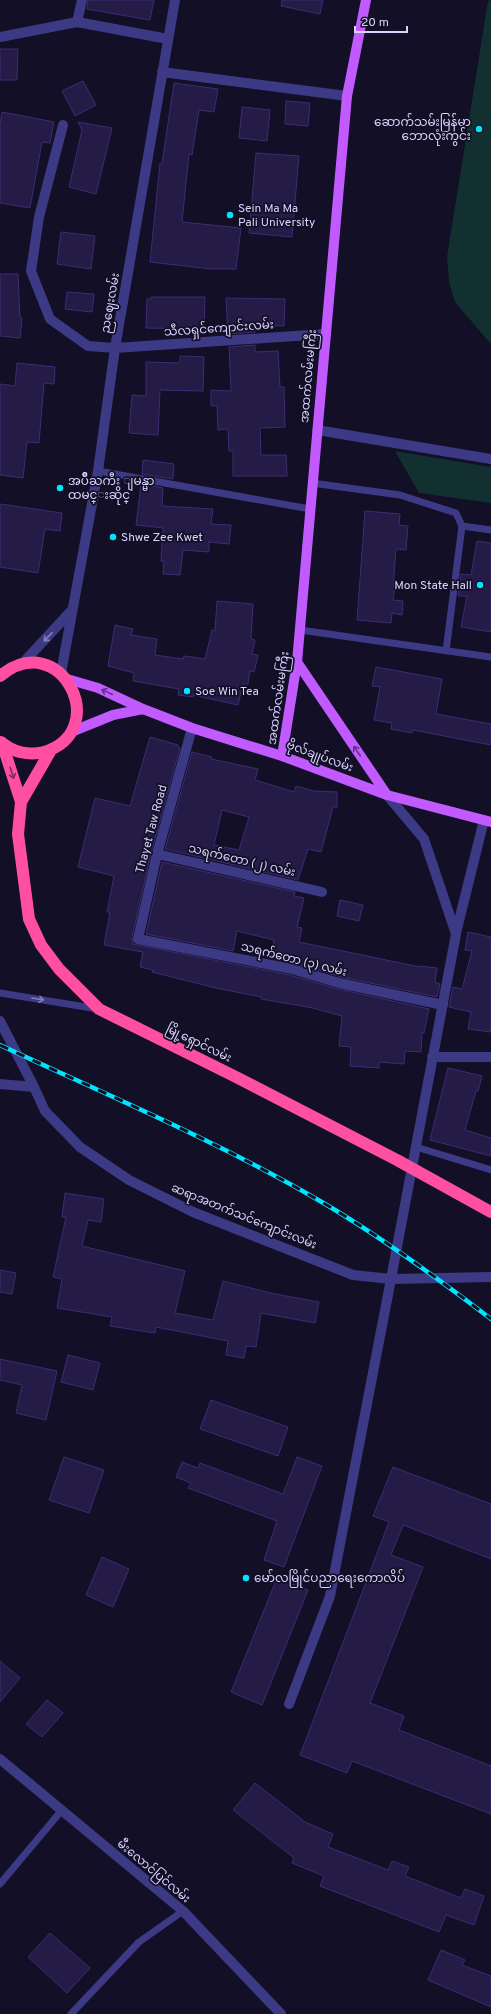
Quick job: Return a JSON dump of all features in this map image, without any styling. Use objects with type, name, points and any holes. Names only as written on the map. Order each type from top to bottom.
[{"type":"highway","points":[[1,742],[13,750],[26,754],[51,750],[62,742],[71,732],[76,719],[77,705],[74,691],[64,676],[50,666],[37,663],[23,663],[3,670]]},
{"type":"highway","name":"မြို့ရှောင်လမ်း","points":[[1,742],[21,802],[18,834],[29,919],[41,945],[59,968],[99,1009],[390,1157],[491,1212]]},
{"type":"highway","name":"မြို့ရှောင်လမ်း","points":[[21,802],[51,750]]},
{"type":"main road","name":"အထက်လမ်းမကြီး","points":[[282,756],[297,662],[316,430],[347,96],[366,0]]},
{"type":"main road","points":[[297,662],[387,795]]},
{"type":"main road","name":"ဗိုလ်ချုပ်လမ်း","points":[[64,676],[98,688],[143,709],[192,728],[282,756],[387,795],[487,821]]},
{"type":"main road","points":[[71,732],[113,715],[143,709]]},
{"type":"street","points":[[77,22],[82,0]]},
{"type":"street","name":"ညဈေးလမ်း","points":[[64,676],[72,610],[98,471],[115,348],[175,0]]},
{"type":"street","points":[[0,37],[77,22],[168,39]]},
{"type":"street","points":[[162,72],[347,96]]},
{"type":"street","name":"သီလရှင်ကျောင်းလမ်း","points":[[63,125],[39,217],[31,271],[50,319],[88,346],[115,348],[325,334]]},
{"type":"street","points":[[316,430],[491,459]]},
{"type":"street","points":[[23,663],[72,610]]},
{"type":"street","name":"Thayet Taw Road","points":[[138,939],[157,854],[192,728]]},
{"type":"street","points":[[387,795],[424,839],[456,934]]},
{"type":"street","points":[[289,1704],[330,1596],[456,934],[487,821]]},
{"type":"street","name":"သရက်တော (၂) လမ်း","points":[[157,854],[322,892]]},
{"type":"street","name":"သရက်တော (၃) လမ်း","points":[[138,939],[292,969],[339,983],[443,1005]]},
{"type":"street","name":"ဆရာအတက်သင်ကျောင်းလမ်း","points":[[0,1021],[34,1086],[45,1111],[80,1147],[129,1180],[193,1212],[353,1274],[391,1279],[491,1277]]},
{"type":"street","points":[[432,1057],[491,1056]]},
{"type":"street","points":[[0,1084],[34,1086]]},
{"type":"street","name":"မီးလောင်ပြင်လမ်း","points":[[0,1759],[182,1911],[281,2014]]},
{"type":"lane","points":[[98,471],[310,509]]},
{"type":"lane","points":[[312,483],[400,495],[456,513],[462,526],[446,651]]},
{"type":"lane","points":[[462,526],[491,530]]},
{"type":"lane","points":[[300,630],[491,658]]},
{"type":"lane","points":[[0,993],[99,1009]]},
{"type":"lane","points":[[416,1147],[491,1170]]},
{"type":"lane","points":[[0,1884],[62,1810]]},
{"type":"lane","points":[[71,2014],[140,1942],[182,1911]]},
{"type":"green space","name":"ဆောက်သမ်းမြန်မာ ဘောလုံးကွင်း","points":[[491,0],[491,344],[455,302],[449,282],[447,257],[488,1]]},
{"type":"green space","points":[[395,451],[491,467],[491,503],[419,493]]},
{"type":"building","points":[[88,0],[154,0],[150,20],[87,9]]},
{"type":"building","points":[[282,0],[323,0],[320,14],[281,6]]},
{"type":"building","points":[[0,49],[18,49],[17,80],[0,80]]},
{"type":"building","points":[[83,81],[96,105],[75,116],[62,91]]},
{"type":"building","points":[[174,83],[218,89],[214,112],[199,110],[192,155],[189,154],[182,222],[241,228],[236,269],[211,269],[150,262],[160,163],[162,164]]},
{"type":"building","points":[[286,101],[310,103],[308,126],[285,124]]},
{"type":"building","points":[[242,107],[270,110],[267,141],[239,138]]},
{"type":"building","points":[[2,112],[54,122],[50,143],[42,142],[30,208],[0,203],[0,125]]},
{"type":"building","points":[[78,122],[112,128],[96,194],[69,187],[82,130]]},
{"type":"building","points":[[256,153],[299,156],[292,237],[249,233]]},
{"type":"building","points":[[61,232],[95,236],[91,269],[57,264]]},
{"type":"building","points":[[0,274],[18,274],[20,317],[22,318],[20,338],[0,336]]},
{"type":"building","points":[[67,292],[94,294],[92,312],[65,309]]},
{"type":"building","points":[[151,297],[205,297],[204,329],[146,328],[147,299],[151,299]]},
{"type":"building","points":[[226,298],[285,299],[284,326],[255,325],[255,332],[228,334]]},
{"type":"building","points":[[255,345],[255,352],[278,351],[280,387],[284,387],[285,427],[260,428],[261,455],[286,455],[287,476],[233,476],[233,451],[229,451],[228,429],[218,430],[217,406],[211,406],[211,390],[231,391],[229,347]]},
{"type":"building","points":[[180,356],[204,357],[203,391],[160,390],[158,435],[129,433],[132,395],[146,396],[146,362],[180,363]]},
{"type":"building","points":[[17,363],[55,367],[54,384],[44,383],[39,443],[27,442],[23,478],[0,475],[0,384],[15,386]]},
{"type":"building","points":[[143,460],[174,464],[173,479],[142,474]]},
{"type":"building","points":[[141,484],[163,488],[162,506],[213,509],[211,524],[231,525],[229,544],[209,542],[209,552],[183,550],[180,575],[163,574],[164,561],[161,561],[163,528],[136,525]]},
{"type":"building","points":[[0,504],[62,513],[60,531],[45,529],[38,573],[0,567]]},
{"type":"building","points":[[365,511],[400,514],[399,525],[408,526],[406,550],[396,549],[393,587],[395,587],[393,600],[403,601],[402,615],[392,613],[391,623],[357,620]]},
{"type":"building","name":"Mon State Hall","points":[[477,541],[491,543],[491,632],[461,627],[467,596],[458,596],[461,574],[471,575]]},
{"type":"building","points":[[217,601],[253,604],[251,639],[255,640],[252,654],[258,655],[254,672],[250,671],[248,684],[243,684],[238,705],[193,695],[193,697],[178,695],[179,689],[133,681],[134,673],[108,666],[115,625],[133,629],[131,635],[157,639],[155,655],[183,659],[184,656],[205,659],[212,630],[215,631]]},
{"type":"building","points":[[376,667],[442,679],[436,714],[491,724],[491,745],[413,730],[412,733],[391,729],[392,723],[374,720],[380,687],[372,686]]},
{"type":"building","points":[[150,737],[178,745],[180,748],[151,853],[132,938],[133,944],[290,975],[338,989],[429,1009],[424,1033],[422,1032],[421,1052],[405,1051],[404,1064],[379,1062],[379,1068],[350,1066],[351,1047],[339,1046],[342,1016],[313,1008],[261,999],[261,997],[216,988],[152,972],[153,970],[140,967],[143,952],[104,945],[110,912],[107,912],[114,876],[78,867],[95,798],[130,806]]},
{"type":"building","points":[[192,752],[212,757],[211,759],[258,769],[255,780],[294,792],[296,786],[314,791],[337,792],[337,807],[333,807],[321,852],[308,849],[298,880],[165,849]],"holes":[[[222,810],[249,817],[239,850],[214,845]]]},
{"type":"building","points":[[162,862],[295,892],[294,896],[304,898],[297,927],[302,928],[299,942],[420,967],[437,968],[435,982],[440,984],[437,997],[341,977],[271,958],[274,940],[237,931],[233,951],[146,934]]},
{"type":"building","points":[[340,900],[363,905],[359,921],[337,916]]},
{"type":"building","points":[[468,932],[491,937],[491,1032],[468,1029],[471,1012],[449,1007],[453,987],[462,989],[472,951],[465,950]]},
{"type":"building","points":[[448,1068],[482,1076],[478,1091],[476,1091],[465,1130],[491,1138],[491,1156],[430,1140]]},
{"type":"building","points":[[65,1193],[104,1199],[101,1222],[88,1220],[82,1246],[185,1271],[175,1313],[213,1320],[223,1281],[275,1294],[319,1302],[315,1323],[261,1313],[256,1347],[246,1346],[244,1358],[226,1355],[228,1341],[156,1327],[155,1333],[110,1326],[112,1317],[57,1308],[62,1279],[53,1277],[66,1217],[62,1217]]},
{"type":"building","points":[[0,1270],[16,1273],[12,1294],[0,1292]]},
{"type":"building","points":[[68,1355],[100,1363],[93,1390],[61,1382]]},
{"type":"building","points":[[0,1359],[57,1371],[46,1420],[16,1413],[22,1385],[0,1380]]},
{"type":"building","points":[[211,1400],[288,1427],[278,1456],[200,1429]]},
{"type":"building","points":[[64,1457],[104,1470],[89,1513],[49,1500]]},
{"type":"building","points":[[297,1457],[322,1466],[284,1567],[264,1560],[277,1521],[188,1488],[191,1483],[176,1477],[182,1462],[198,1468],[200,1463],[283,1494]]},
{"type":"building","points":[[393,1467],[491,1504],[491,1559],[403,1525],[391,1555],[423,1567],[370,1703],[404,1716],[399,1730],[491,1766],[491,1814],[352,1761],[347,1773],[300,1755],[389,1522],[373,1516]]},
{"type":"building","points":[[102,1557],[129,1569],[113,1607],[86,1595]]},
{"type":"building","points":[[277,1578],[308,1590],[262,1705],[231,1692]]},
{"type":"building","points":[[0,1661],[20,1678],[0,1702]]},
{"type":"building","points":[[47,1700],[63,1713],[42,1737],[26,1724]]},
{"type":"building","points":[[255,1783],[305,1822],[333,1834],[328,1847],[388,1870],[392,1861],[409,1867],[405,1876],[461,1898],[465,1889],[484,1896],[474,1925],[446,1915],[439,1932],[320,1886],[324,1876],[292,1863],[294,1858],[233,1810]]},
{"type":"building","points":[[50,1933],[90,1968],[67,1993],[28,1957]]},
{"type":"building","points":[[441,1950],[465,1960],[462,1965],[491,1976],[491,2007],[428,1980]]},
{"type":"railway","points":[[0,1045],[202,1138],[281,1179],[342,1214],[386,1243],[429,1272],[491,1319]]},
{"type":"place","name":"ဆောက်သမ်းမြန်မာ ဘောလုံးကွင်း","points":[[479,129]]},
{"type":"place","name":"Sein Ma Ma Pali University","points":[[230,215]]},
{"type":"place","name":"အပ်ိဳႀကီး ျမန္မာ ထမင္းဆိုင္","points":[[60,488]]},
{"type":"place","name":"Shwe Zee Kwet","points":[[113,537]]},
{"type":"place","name":"Mon State Hall","points":[[480,585]]},
{"type":"place","name":"Soe Win Tea","points":[[187,691]]},
{"type":"place","name":"မော်လမြိုင်ပညာရေးကောလိပ်","points":[[246,1578]]}]
